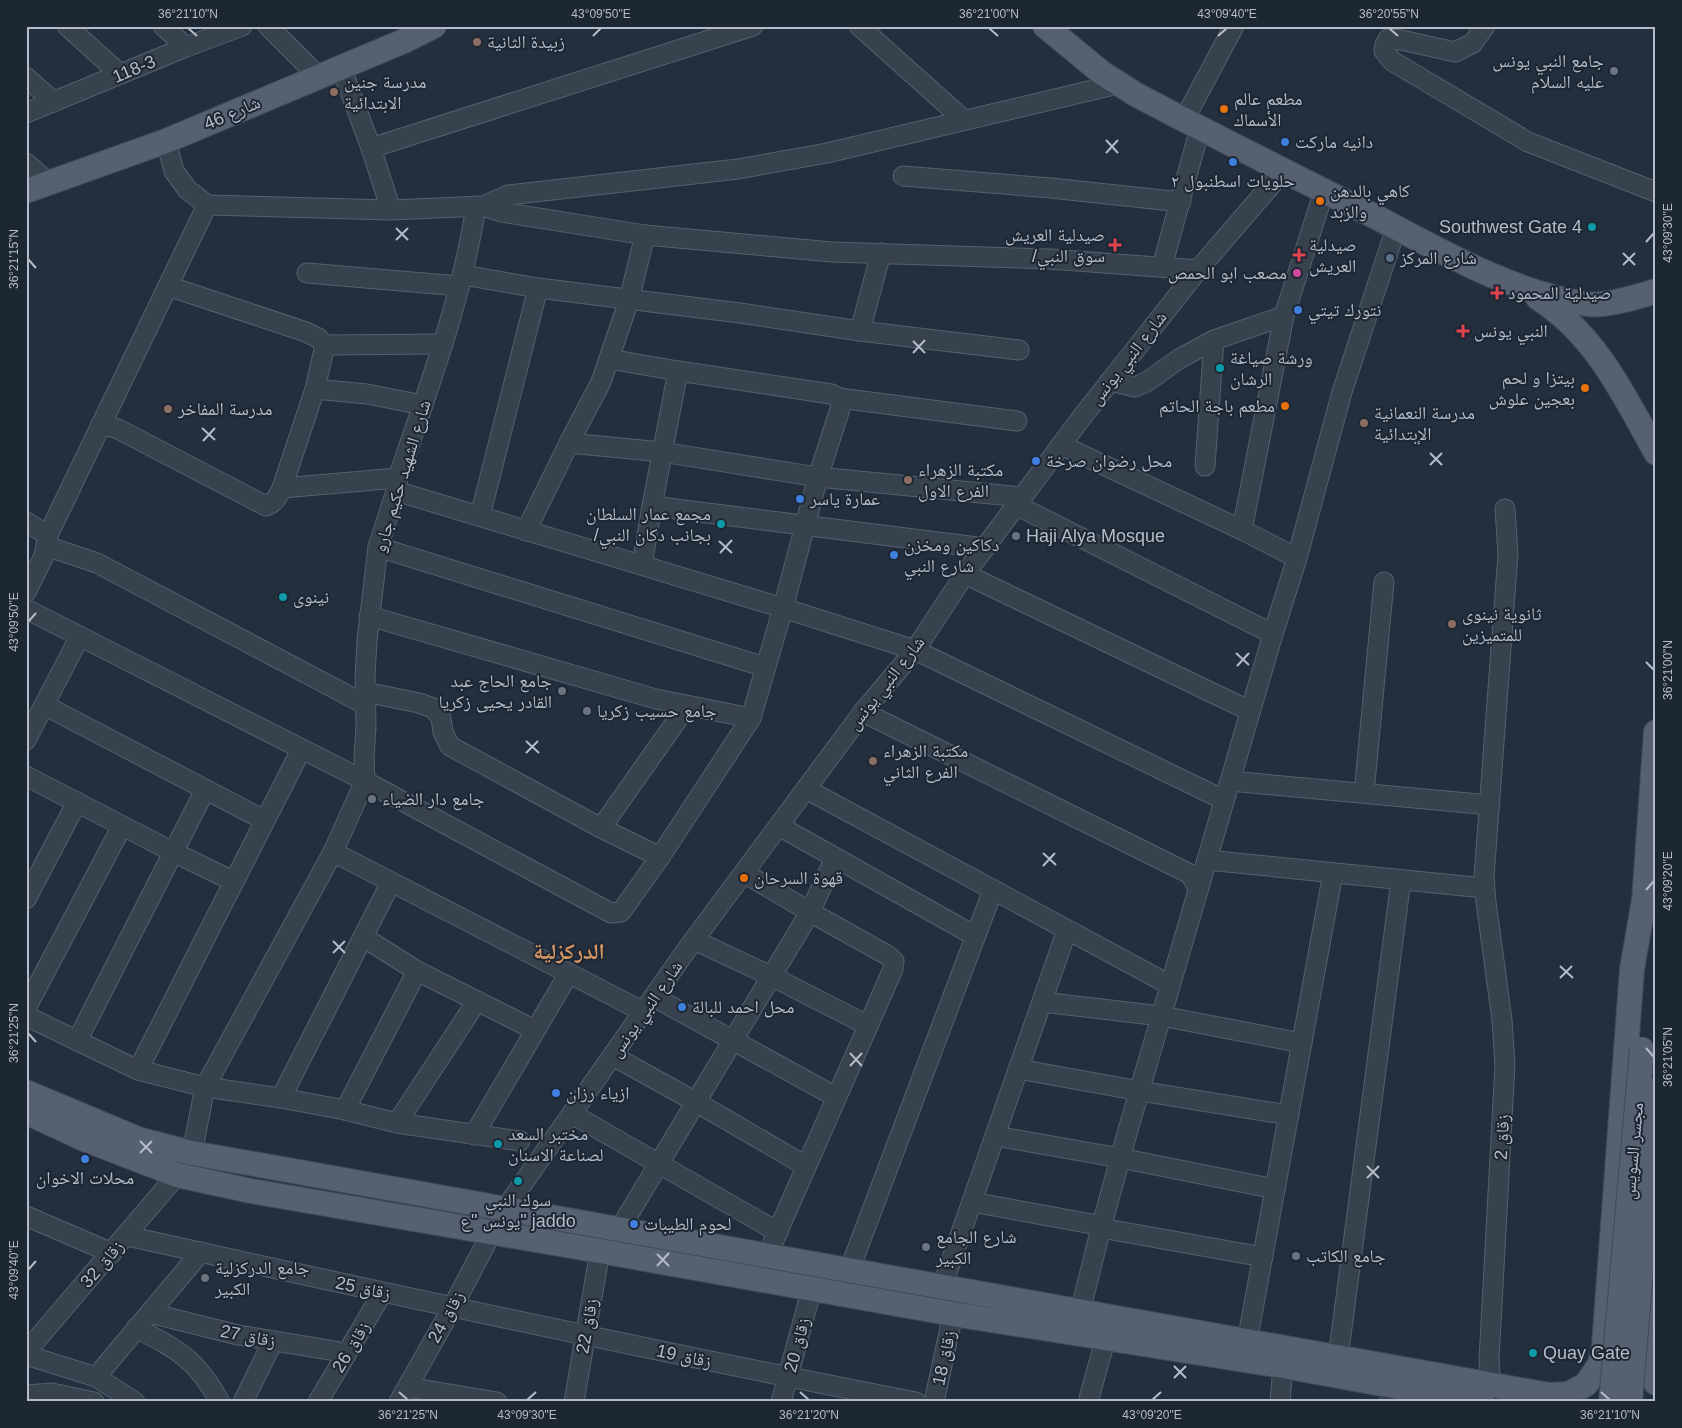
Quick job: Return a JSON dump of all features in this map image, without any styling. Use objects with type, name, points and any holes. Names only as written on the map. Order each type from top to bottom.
[{"type":"main road","name":"شارع 46","points":[[26,191],[166,140],[434,26]]},
{"type":"main road","points":[[1048,28],[1118,84],[1192,124],[1396,228],[1513,284],[1548,304],[1583,335],[1606,366],[1656,453]]},
{"type":"main road","points":[[1513,284],[1534,292],[1588,304],[1612,302],[1656,291]]},
{"type":"main road","points":[[1582,1390],[1600,1364],[1604,1346],[1632,969],[1644,900],[1656,732]]},
{"type":"main road","name":"مجسر السويس","points":[[1611,1402],[1642,1049],[1641,976],[1644,900]]},
{"type":"main road","name":"مجسر السويس","points":[[1630,1402],[1656,1090]]},
{"type":"main road","points":[[26,1092],[138,1139],[192,1153],[1338,1358],[1488,1393]]},
{"type":"main road","points":[[26,1112],[84,1139],[177,1175],[251,1191],[600,1250],[954,1314],[1283,1366],[1390,1394],[1488,1393],[1559,1396],[1582,1390],[1600,1375],[1616,1371],[1631,1372],[1656,1384]]},
{"type":"main road","points":[[1655,1276],[1648,1341],[1649,1358],[1656,1384]]},
{"type":"street","points":[[67,26],[120,74]]},
{"type":"street","points":[[163,26],[186,47]]},
{"type":"street","name":"118-3","points":[[26,113],[242,26]]},
{"type":"street","points":[[268,26],[319,76]]},
{"type":"street","points":[[371,148],[753,26]]},
{"type":"street","points":[[859,26],[964,120]]},
{"type":"street","points":[[1162,267],[1180,202],[1192,124],[1234,26]]},
{"type":"street","points":[[1486,26],[1473,44],[1454,52],[1401,40],[1388,40],[1384,51],[1392,61],[1528,142],[1656,192]]},
{"type":"street","points":[[341,67],[371,148],[391,210]]},
{"type":"street","points":[[26,77],[54,102]]},
{"type":"street","points":[[479,206],[508,195],[738,169],[827,153],[1118,84]]},
{"type":"street","points":[[166,140],[174,171],[187,189],[207,205],[391,210],[479,206],[502,212],[645,235],[832,252],[1050,259],[1198,270]]},
{"type":"street","points":[[26,163],[49,183]]},
{"type":"street","name":"شارع النبي يونس","points":[[505,1209],[694,940],[863,712],[914,650],[1019,501],[1110,381],[1198,270],[1284,170]]},
{"type":"street","points":[[903,176],[1051,188],[1180,202]]},
{"type":"street","points":[[1242,530],[1284,316],[1324,191]]},
{"type":"street","points":[[26,592],[44,556],[47,541],[101,424],[207,205]]},
{"type":"street","name":"شارع الشهيد حكيم جارو","points":[[365,781],[367,640],[378,547],[443,344],[479,206]]},
{"type":"street","points":[[1080,1312],[1120,1158],[1272,634],[1297,558],[1342,392],[1396,228]]},
{"type":"street","points":[[526,530],[568,443],[601,382],[630,300],[645,235]]},
{"type":"street","points":[[860,331],[880,253]]},
{"type":"street","points":[[307,272],[461,280],[538,288],[1019,350]]},
{"type":"street","points":[[168,286],[306,332],[318,338],[325,345],[443,344]]},
{"type":"street","points":[[480,516],[538,288]]},
{"type":"street","points":[[1110,381],[1136,387],[1148,381],[1179,359],[1214,340],[1284,316]]},
{"type":"street","points":[[1205,466],[1214,340]]},
{"type":"street","points":[[101,424],[118,428],[266,506],[276,500],[282,488],[316,389],[325,345]]},
{"type":"street","points":[[609,358],[678,371],[831,394],[840,398],[1017,421]]},
{"type":"street","points":[[642,566],[678,371]]},
{"type":"street","points":[[316,389],[367,394],[423,406]]},
{"type":"street","points":[[26,609],[300,750],[365,781],[611,913],[621,912],[751,718],[784,608],[818,477],[841,406],[840,398]]},
{"type":"street","points":[[568,443],[662,452],[818,477],[1019,501],[1272,634]]},
{"type":"street","points":[[1061,445],[1242,530],[1297,558]]},
{"type":"street","points":[[282,488],[397,485],[480,516],[784,608],[914,650],[1224,800]]},
{"type":"street","points":[[652,506],[985,548]]},
{"type":"street","name":"زقاق 2","points":[[1488,1393],[1505,1064],[1502,1020],[1484,888],[1508,554],[1504,509]]},
{"type":"street","points":[[26,522],[47,541],[97,564],[365,698],[419,703],[433,708],[440,718],[443,732],[450,746],[602,828],[660,856]]},
{"type":"street","points":[[378,547],[765,667]]},
{"type":"street","points":[[966,574],[1250,711]]},
{"type":"street","points":[[1364,793],[1384,582]]},
{"type":"street","points":[[370,616],[656,699],[751,718]]},
{"type":"street","points":[[26,740],[80,636]]},
{"type":"street","points":[[44,705],[264,820]]},
{"type":"street","points":[[602,828],[687,706]]},
{"type":"street","points":[[863,712],[1190,874],[1198,888]]},
{"type":"street","points":[[138,1070],[300,750]]},
{"type":"street","points":[[26,776],[233,882]]},
{"type":"street","points":[[192,1153],[205,1087],[333,852],[365,781]]},
{"type":"street","points":[[1230,781],[1490,805]]},
{"type":"street","points":[[806,789],[1170,986]]},
{"type":"street","points":[[77,1041],[205,790]]},
{"type":"street","points":[[26,899],[77,802]]},
{"type":"street","points":[[26,1008],[122,826]]},
{"type":"street","points":[[779,826],[975,936]]},
{"type":"street","points":[[333,852],[569,973],[649,1004],[733,1040],[836,1097]]},
{"type":"street","points":[[618,1230],[810,912],[835,858]]},
{"type":"street","points":[[1207,860],[1484,888]]},
{"type":"street","points":[[744,873],[887,954],[894,961],[893,969],[767,1256]]},
{"type":"street","points":[[1247,1342],[1334,873]]},
{"type":"street","points":[[1338,1358],[1401,880]]},
{"type":"street","points":[[281,1098],[391,882]]},
{"type":"street","points":[[849,1271],[993,890]]},
{"type":"street","points":[[942,1287],[1067,930]]},
{"type":"street","points":[[363,937],[417,971],[535,1030]]},
{"type":"street","points":[[694,940],[772,976],[867,1025]]},
{"type":"street","points":[[345,1110],[417,971]]},
{"type":"street","points":[[474,1135],[569,973]]},
{"type":"street","points":[[396,1123],[477,1001]]},
{"type":"street","points":[[1042,1002],[1161,1016],[1302,1043]]},
{"type":"street","points":[[26,1016],[138,1070],[205,1087],[345,1110],[396,1123],[520,1141]]},
{"type":"street","points":[[613,1056],[806,1166]]},
{"type":"street","points":[[1018,1068],[1140,1091],[1289,1115]]},
{"type":"street","points":[[572,1114],[778,1232]]},
{"type":"street","points":[[995,1136],[1120,1158],[1275,1189]]},
{"type":"street","name":"زقاق 32","points":[[26,1353],[177,1175]]},
{"type":"street","points":[[972,1202],[1092,1224],[1101,1228],[1263,1257]]},
{"type":"street","points":[[26,1216],[112,1253]]},
{"type":"street","name":"زقاق 24","points":[[403,1394],[452,1308],[492,1232]]},
{"type":"street","name":"زقاق 25","points":[[126,1236],[452,1308]]},
{"type":"street","name":"زقاق 22","points":[[574,1402],[600,1250]]},
{"type":"street","points":[[96,1377],[201,1252]]},
{"type":"street","name":"زقاق 20","points":[[781,1402],[812,1288]]},
{"type":"street","name":"زقاق 26","points":[[318,1402],[383,1292]]},
{"type":"street","name":"زقاق 19","points":[[452,1308],[916,1402]]},
{"type":"street","name":"زقاق 27","points":[[150,1313],[238,1334],[347,1353]]},
{"type":"street","name":"زقاق 18","points":[[934,1402],[954,1314]]},
{"type":"street","points":[[136,1328],[169,1345],[189,1359],[208,1382],[220,1402]]},
{"type":"street","points":[[1088,1402],[1106,1338]]},
{"type":"street","points":[[243,1402],[273,1341]]},
{"type":"street","points":[[26,1353],[96,1377],[135,1402]]},
{"type":"street","points":[[1280,1402],[1283,1366]]},
{"type":"street","points":[[26,1395],[52,1393],[94,1402]]},
{"type":"street","points":[[403,1394],[497,1402]]},
{"type":"place","name":"زبيدة الثانية","points":[[477,42]]},
{"type":"place","name":"جامع النبي يونس عليه السلام","points":[[1614,71]]},
{"type":"place","name":"مدرسة جنين الابتدائية","points":[[334,92]]},
{"type":"place","name":"مطعم عالم الأسماك","points":[[1224,109]]},
{"type":"place","name":"دانيه ماركت","points":[[1285,142]]},
{"type":"place","name":"حلويات اسطنبول ٢","points":[[1233,162]]},
{"type":"place","name":"كاهي بالدهن والزبد","points":[[1320,201]]},
{"type":"place","name":"Southwest Gate 4","points":[[1592,227]]},
{"type":"place","name":"صيدلية العريش /سوق النبي","points":[[1115,245]]},
{"type":"place","name":"صيدلية العريش","points":[[1299,255]]},
{"type":"place","name":"شارع المركز","points":[[1390,258]]},
{"type":"place","name":"مصعب ابو الحمص","points":[[1297,273]]},
{"type":"place","name":"صيدلية المحمود","points":[[1497,293]]},
{"type":"place","name":"نتورك تيتي","points":[[1298,310]]},
{"type":"place","name":"النبي يونس","points":[[1463,331]]},
{"type":"place","name":"ورشة صياغة الرشان","points":[[1220,368]]},
{"type":"place","name":"بيتزا و لحم بعجين علوش","points":[[1585,388]]},
{"type":"place","name":"مطعم باجة الحاتم","points":[[1285,406]]},
{"type":"place","name":"مدرسة المفاخر","points":[[168,409]]},
{"type":"place","name":"مدرسة النعمانية الإبتدائية","points":[[1364,423]]},
{"type":"place","name":"محل رضوان صرخة","points":[[1036,461]]},
{"type":"place","name":"مكتبة الزهراء الفرع الاول","points":[[908,480]]},
{"type":"place","name":"عمارة ياسر","points":[[800,499]]},
{"type":"place","name":"مجمع عمار السلطان /بجانب دكان النبي","points":[[721,524]]},
{"type":"place","name":"Haji Alya Mosque","points":[[1016,536]]},
{"type":"place","name":"دكاكين ومخزن شارع النبي","points":[[894,555]]},
{"type":"place","name":"نينوى","points":[[283,597]]},
{"type":"place","name":"ثانوية نينوى للمتميزين","points":[[1452,624]]},
{"type":"place","name":"جامع الحاج عبد القادر يحيى زكريا","points":[[562,691]]},
{"type":"place","name":"جامع حسيب زكريا","points":[[587,711]]},
{"type":"place","name":"مكتبة الزهراء الفرع الثاني","points":[[873,761]]},
{"type":"place","name":"جامع دار الضياء","points":[[372,799]]},
{"type":"place","name":"قهوة السرحان","points":[[744,878]]},
{"type":"place","name":"محل احمد للبالة","points":[[682,1007]]},
{"type":"place","name":"ازياء رزان","points":[[556,1093]]},
{"type":"place","name":"مختبر السعد لصناعة الاسنان","points":[[498,1144]]},
{"type":"place","name":"محلات الاخوان","points":[[85,1159]]},
{"type":"place","name":"سوك النبي يونس \"ع\" jaddo","points":[[518,1181]]},
{"type":"place","name":"لحوم الطيبات","points":[[634,1224]]},
{"type":"place","name":"شارع الجامع الكبير","points":[[926,1247]]},
{"type":"place","name":"جامع الكاتب","points":[[1296,1256]]},
{"type":"place","name":"جامع الدركزلية الكبير","points":[[205,1278]]},
{"type":"place","name":"Quay Gate","points":[[1533,1353]]},
{"type":"district","name":"الدركزلية","points":[[569,951]]}]
